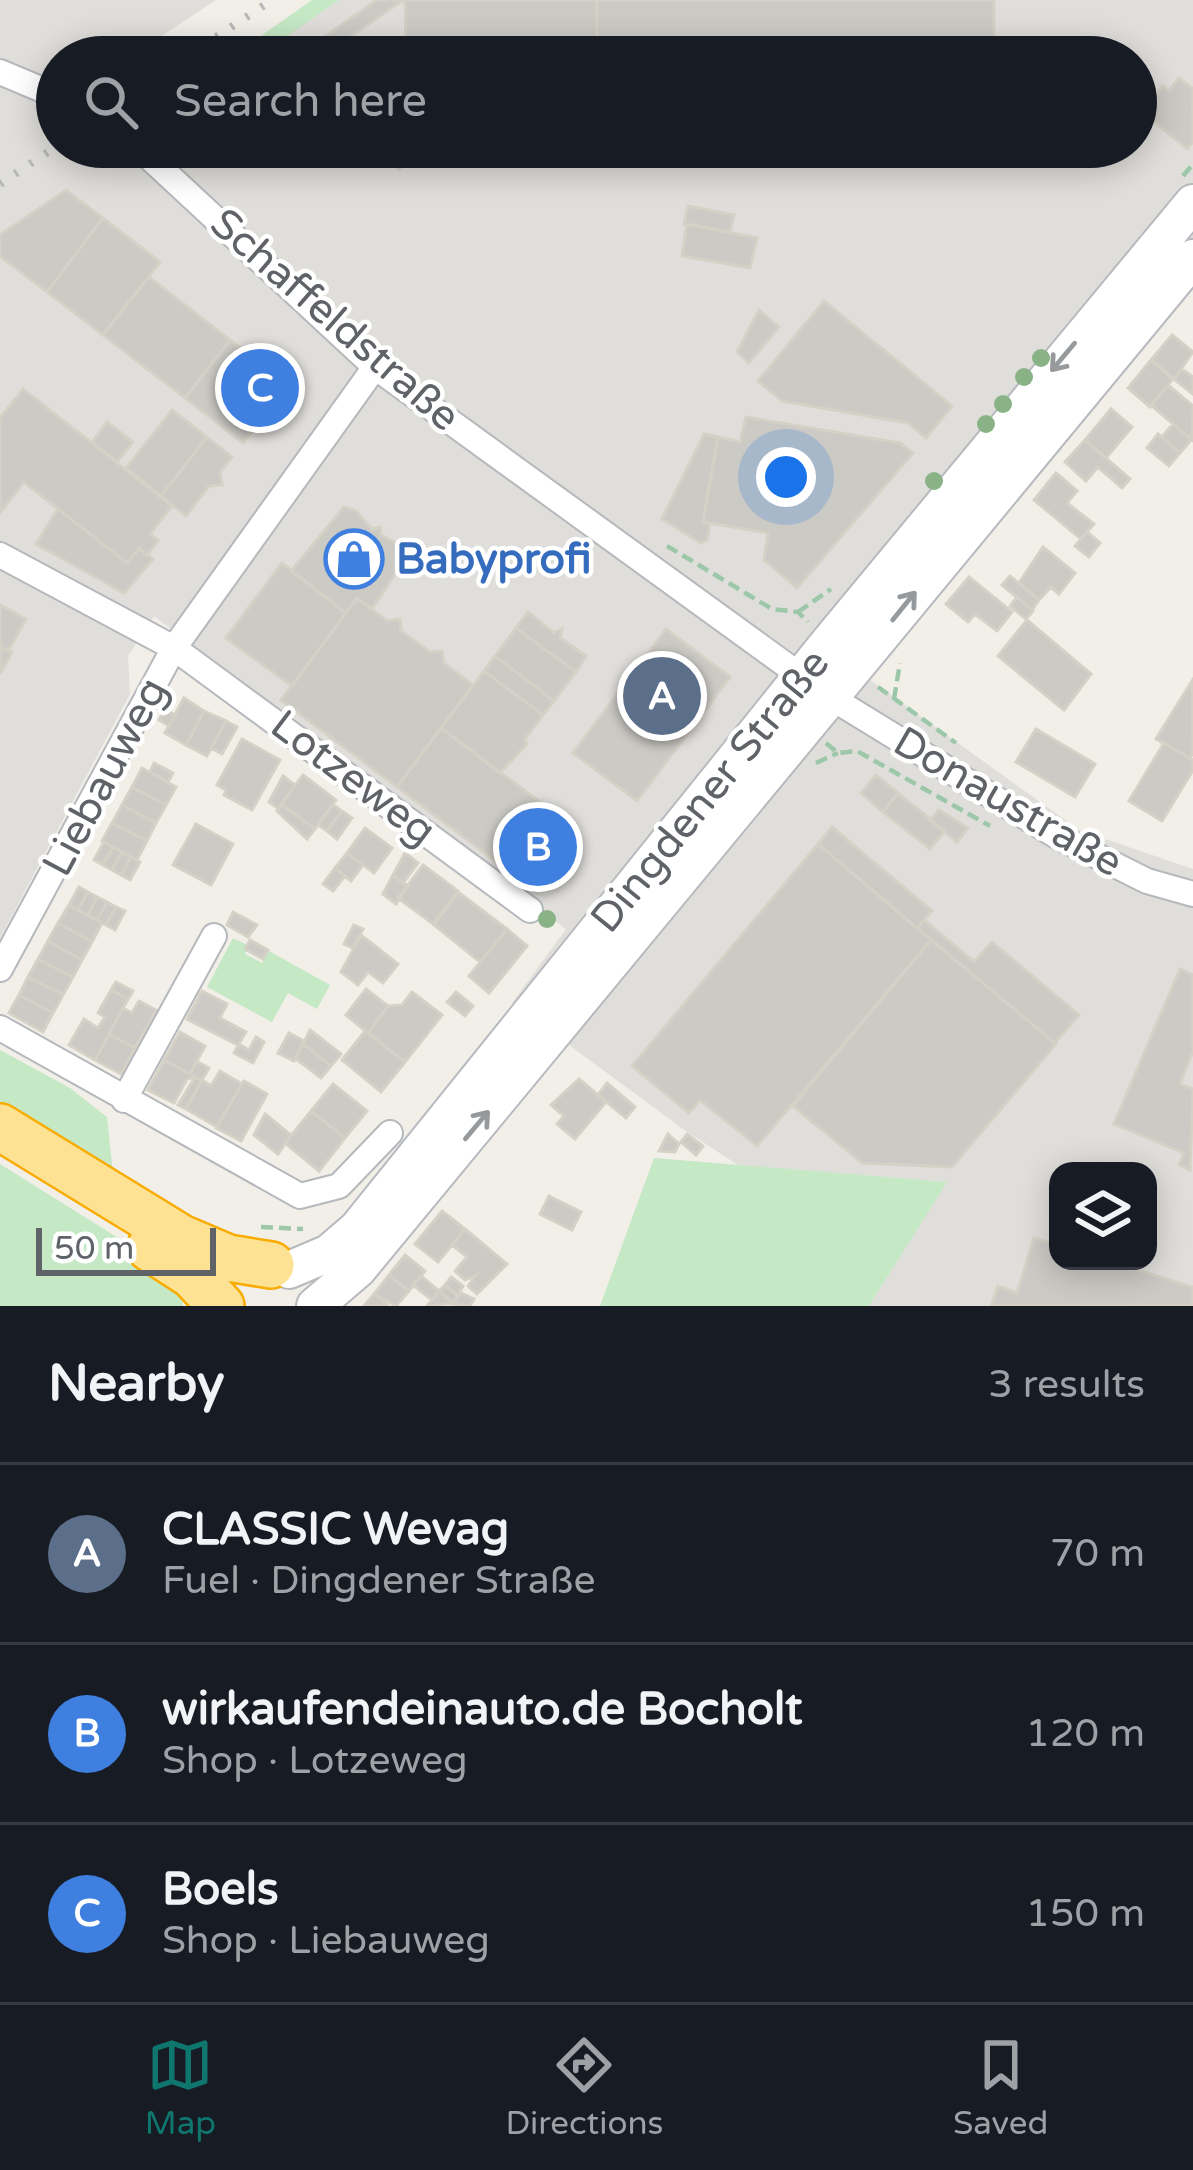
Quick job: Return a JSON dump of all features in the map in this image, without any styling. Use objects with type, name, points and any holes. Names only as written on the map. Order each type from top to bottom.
[{"type":"highway","points":[[0,1127],[208,1251],[280,1267]]},
{"type":"highway","points":[[0,1153],[192,1275],[223,1306]]},
{"type":"main road","name":"Dingdener Straße","points":[[280,1267],[302,1280],[314,1306],[358,1269],[842,654],[1116,293],[1193,203]]},
{"type":"main road","name":"Dingdener Straße","points":[[842,654],[1012,474],[1193,258]]},
{"type":"main road","name":"Dingdener Straße","points":[[1012,474],[1039,430],[1122,329],[1128,313],[1116,293]]},
{"type":"main road","name":"Dingdener Straße","points":[[223,1306],[242,1273],[329,1253],[357,1229],[816,686]]},
{"type":"street","points":[[0,72],[36,87]]},
{"type":"street","name":"Schaffeldstraße","points":[[161,168],[375,367],[816,686]]},
{"type":"street","name":"Liebauweg","points":[[0,969],[174,648],[375,367]]},
{"type":"street","name":"Liebauweg","points":[[0,555],[174,648]]},
{"type":"street","name":"Lotzeweg","points":[[174,648],[530,910]]},
{"type":"street","name":"Donaustraße","points":[[816,686],[1055,835],[1147,880],[1193,894]]},
{"type":"street","points":[[124,1100],[214,936]]},
{"type":"street","points":[[0,1028],[301,1196],[340,1186],[390,1133]]},
{"type":"path","points":[[660,543],[772,609],[798,612],[894,699],[970,753]]},
{"type":"path","points":[[798,612],[840,580]]},
{"type":"path","points":[[894,699],[902,655]]},
{"type":"path","points":[[208,1251],[227,1231],[320,1228]]},
{"type":"shaded area","points":[[0,0],[216,0],[162,36],[36,36],[36,168],[1157,168],[1157,36],[263,36],[317,0],[1193,0],[1193,253],[848,664],[1079,830],[1193,869],[1193,1306],[869,1306],[946,1182],[738,1165],[512,1003],[566,929],[154,616],[128,656],[130,694],[0,938]]},
{"type":"green space","points":[[312,0],[339,0],[287,36],[261,36]]},
{"type":"green space","points":[[233,938],[249,946],[245,954],[262,963],[269,951],[330,985],[317,1009],[288,993],[272,1022],[207,987]]},
{"type":"green space","points":[[0,1050],[70,1088],[107,1117],[114,1183],[0,1115]]},
{"type":"green space","points":[[654,1158],[947,1182],[869,1306],[600,1306]]},
{"type":"green space","points":[[0,1164],[179,1276],[183,1306],[0,1306]]},
{"type":"building","points":[[377,0],[403,0],[351,36],[325,36]]},
{"type":"building","points":[[405,0],[597,0],[597,36],[406,36]]},
{"type":"building","points":[[597,0],[994,0],[994,36],[597,36]]},
{"type":"building","points":[[1179,78],[1193,89],[1193,142],[1187,149],[1157,124],[1157,93],[1163,86],[1169,91]]},
{"type":"building","points":[[66,190],[103,218],[47,292],[0,256],[0,235]]},
{"type":"building","points":[[688,206],[734,215],[730,232],[684,224]]},
{"type":"building","points":[[103,218],[160,262],[103,335],[47,292]]},
{"type":"building","points":[[687,224],[757,238],[750,268],[682,256]]},
{"type":"building","points":[[149,277],[230,340],[185,398],[103,335]]},
{"type":"building","points":[[824,301],[952,406],[926,438],[908,423],[782,401],[758,381]]},
{"type":"building","points":[[759,310],[779,327],[749,363],[737,352]]},
{"type":"building","points":[[1172,335],[1193,352],[1174,379],[1151,360]]},
{"type":"building","points":[[230,340],[288,385],[243,443],[185,398]]},
{"type":"building","points":[[1151,360],[1173,379],[1150,407],[1128,388]]},
{"type":"building","points":[[1182,369],[1193,377],[1193,394],[1174,379]]},
{"type":"building","points":[[1168,385],[1193,406],[1192,440],[1151,405]]},
{"type":"building","points":[[23,389],[172,506],[150,534],[158,541],[147,555],[139,548],[127,563],[24,482],[0,513],[0,418]]},
{"type":"building","points":[[1111,409],[1132,427],[1106,458],[1085,440]]},
{"type":"building","points":[[172,410],[207,437],[161,496],[126,468]]},
{"type":"building","points":[[746,417],[900,443],[913,453],[797,588],[764,560],[768,533],[703,522],[718,437],[740,442]]},
{"type":"building","points":[[107,422],[133,442],[117,462],[92,442]]},
{"type":"building","points":[[1173,424],[1191,440],[1180,453],[1162,437]]},
{"type":"building","points":[[704,434],[718,437],[703,522],[710,523],[707,540],[701,543],[662,519]]},
{"type":"building","points":[[1158,434],[1180,453],[1169,466],[1147,448]]},
{"type":"building","points":[[207,437],[232,457],[220,472],[222,485],[209,486],[186,516],[161,496]]},
{"type":"building","points":[[1085,440],[1130,479],[1122,488],[1098,467],[1086,481],[1065,462]]},
{"type":"building","points":[[1056,473],[1077,491],[1067,503],[1094,524],[1081,539],[1034,500]]},
{"type":"building","name":"Babyprofi","points":[[344,507],[356,511],[372,529],[380,527],[381,535],[402,546],[408,556],[405,568],[395,574],[372,609],[357,598],[346,613],[291,571]]},
{"type":"building","points":[[58,509],[127,563],[139,548],[153,559],[124,593],[36,544]]},
{"type":"building","points":[[1087,532],[1100,543],[1089,557],[1075,546]]},
{"type":"building","points":[[1043,547],[1075,573],[1059,594],[1051,587],[1039,600],[1019,583]]},
{"type":"building","points":[[282,563],[346,613],[292,686],[226,638]]},
{"type":"building","points":[[1010,576],[1039,600],[1032,610],[1002,585]]},
{"type":"building","points":[[969,577],[1012,612],[997,631],[975,614],[968,622],[946,604]]},
{"type":"building","points":[[1017,597],[1033,611],[1026,619],[1010,606]]},
{"type":"building","points":[[357,598],[387,621],[400,619],[401,631],[430,652],[442,651],[444,663],[473,685],[397,787],[281,700]]},
{"type":"building","points":[[0,605],[26,619],[8,651],[0,647]]},
{"type":"building","points":[[528,612],[554,633],[562,629],[560,638],[586,656],[576,672],[516,628]]},
{"type":"building","points":[[1027,620],[1091,674],[1064,710],[998,656]]},
{"type":"building","points":[[516,628],[576,672],[554,701],[495,656]]},
{"type":"building","points":[[666,629],[730,677],[637,801],[573,753]]},
{"type":"building","points":[[0,647],[12,652],[0,674]]},
{"type":"building","points":[[495,656],[554,701],[543,715],[484,671]]},
{"type":"building","points":[[484,671],[543,715],[525,739],[527,744],[500,773],[441,728]]},
{"type":"building","points":[[1192,681],[1193,753],[1190,758],[1156,739]]},
{"type":"building","points":[[184,698],[204,711],[186,745],[165,733]]},
{"type":"building","points":[[165,709],[175,715],[169,726],[159,720]]},
{"type":"building","points":[[204,711],[226,721],[207,756],[186,745]]},
{"type":"building","points":[[226,721],[237,727],[222,754],[211,748]]},
{"type":"building","points":[[441,728],[547,807],[502,866],[397,787]]},
{"type":"building","points":[[1036,729],[1095,764],[1075,797],[1016,762]]},
{"type":"building","points":[[242,739],[280,760],[252,810],[224,795],[226,790],[217,785]]},
{"type":"building","points":[[1164,743],[1193,760],[1193,770],[1162,821],[1129,801]]},
{"type":"building","points":[[154,763],[173,773],[168,782],[150,772]]},
{"type":"building","points":[[142,768],[176,787],[166,805],[132,787]]},
{"type":"building","points":[[303,775],[336,800],[315,829],[281,804]]},
{"type":"building","points":[[876,775],[898,793],[883,812],[861,793]]},
{"type":"building","points":[[283,776],[295,785],[279,809],[269,802]]},
{"type":"building","points":[[132,787],[166,805],[156,823],[122,805]]},
{"type":"building","points":[[898,793],[945,831],[930,849],[883,812]]},
{"type":"building","points":[[122,805],[156,823],[147,841],[112,823]]},
{"type":"building","points":[[282,805],[315,829],[307,839],[277,811]]},
{"type":"building","points":[[333,805],[342,811],[327,831],[318,825]]},
{"type":"building","points":[[544,810],[564,820],[569,835],[539,876],[524,881],[504,863]]},
{"type":"building","points":[[939,810],[968,828],[957,842],[930,820]]},
{"type":"building","points":[[342,811],[352,818],[337,839],[327,831]]},
{"type":"building","points":[[112,823],[147,841],[137,860],[102,841]]},
{"type":"building","points":[[196,824],[233,844],[211,885],[173,865]]},
{"type":"building","points":[[832,827],[932,911],[917,928],[818,844]]},
{"type":"building","points":[[365,828],[392,848],[374,873],[347,853]]},
{"type":"building","points":[[104,842],[113,847],[103,865],[94,860]]},
{"type":"building","points":[[818,844],[931,940],[757,1146],[700,1100],[689,1113],[632,1066]]},
{"type":"building","points":[[113,847],[122,852],[112,870],[103,865]]},
{"type":"building","points":[[122,852],[131,857],[121,875],[112,870]]},
{"type":"building","points":[[347,853],[363,865],[351,881],[335,868]]},
{"type":"building","points":[[405,853],[418,863],[403,883],[393,875]]},
{"type":"building","points":[[131,857],[140,862],[130,880],[121,875]]},
{"type":"building","points":[[423,865],[458,891],[433,924],[398,898]]},
{"type":"building","points":[[335,868],[345,876],[333,891],[323,884]]},
{"type":"building","points":[[393,875],[408,886],[396,904],[383,894]]},
{"type":"building","points":[[79,887],[88,892],[78,910],[69,905]]},
{"type":"building","points":[[88,892],[97,897],[88,915],[78,910]]},
{"type":"building","points":[[458,892],[507,929],[480,962],[434,925]]},
{"type":"building","points":[[97,897],[107,902],[97,920],[88,915]]},
{"type":"building","points":[[107,902],[116,907],[106,925],[97,920]]},
{"type":"building","points":[[69,905],[102,923],[92,942],[58,923]]},
{"type":"building","points":[[116,907],[125,911],[115,930],[106,925]]},
{"type":"building","points":[[233,912],[257,925],[248,937],[227,925]]},
{"type":"building","points":[[924,920],[974,962],[992,942],[1079,1015],[1055,1043],[917,928]]},
{"type":"building","points":[[58,923],[92,942],[82,960],[48,941]]},
{"type":"building","points":[[354,925],[363,929],[353,948],[344,944]]},
{"type":"building","points":[[507,929],[527,946],[489,993],[469,976]]},
{"type":"building","points":[[361,935],[398,964],[383,983],[368,972],[358,985],[341,972]]},
{"type":"building","points":[[250,940],[268,950],[263,959],[245,949]]},
{"type":"building","points":[[931,940],[1056,1044],[952,1167],[862,1163],[793,1106]]},
{"type":"building","points":[[48,941],[82,960],[73,977],[38,959]]},
{"type":"building","points":[[38,959],[73,977],[63,995],[28,977]]},
{"type":"building","points":[[1180,969],[1193,975],[1193,1051],[1180,1084],[1193,1089],[1190,1170],[1179,1165],[1184,1153],[1114,1124]]},
{"type":"building","points":[[28,977],[63,995],[53,1013],[19,995]]},
{"type":"building","points":[[116,982],[133,991],[128,999],[111,990]]},
{"type":"building","points":[[366,989],[388,1006],[368,1033],[346,1015]]},
{"type":"building","points":[[111,990],[128,999],[95,1060],[69,1045],[84,1019],[98,1028],[105,1017],[98,1013]]},
{"type":"building","points":[[202,991],[227,1004],[220,1018],[246,1032],[238,1045],[187,1019]]},
{"type":"building","points":[[412,992],[442,1015],[405,1062],[368,1033],[388,1006],[402,1005]]},
{"type":"building","points":[[456,992],[473,1006],[465,1016],[447,1002]]},
{"type":"building","points":[[19,995],[53,1013],[43,1032],[9,1013]]},
{"type":"building","points":[[139,1001],[156,1010],[135,1048],[109,1034],[123,1008],[132,1013]]},
{"type":"building","points":[[310,1030],[341,1054],[331,1066],[303,1044]]},
{"type":"building","points":[[365,1031],[405,1062],[381,1092],[342,1060]]},
{"type":"building","points":[[180,1032],[205,1046],[190,1074],[164,1060]]},
{"type":"building","points":[[289,1033],[304,1041],[294,1061],[278,1053]]},
{"type":"building","points":[[109,1034],[135,1048],[121,1074],[95,1060]]},
{"type":"building","points":[[256,1037],[264,1042],[253,1063],[234,1053],[239,1044],[249,1050]]},
{"type":"building","points":[[303,1044],[331,1066],[321,1078],[295,1058]]},
{"type":"building","points":[[164,1060],[195,1077],[187,1079],[174,1103],[148,1090]]},
{"type":"building","points":[[196,1061],[209,1068],[202,1080],[190,1074]]},
{"type":"building","points":[[220,1071],[242,1084],[217,1127],[186,1109],[202,1080],[211,1086]]},
{"type":"building","points":[[195,1077],[202,1080],[186,1109],[178,1105]]},
{"type":"building","points":[[579,1079],[606,1102],[575,1139],[557,1124],[564,1116],[551,1105]]},
{"type":"building","points":[[244,1081],[267,1094],[241,1141],[216,1128]]},
{"type":"building","points":[[607,1083],[635,1107],[626,1118],[598,1095]]},
{"type":"building","points":[[333,1084],[367,1111],[345,1138],[311,1111]]},
{"type":"building","points":[[311,1111],[345,1138],[319,1171],[285,1143]]},
{"type":"building","points":[[265,1114],[291,1135],[278,1154],[254,1135]]},
{"type":"building","points":[[668,1134],[679,1144],[675,1152],[659,1151]]},
{"type":"building","points":[[687,1134],[703,1146],[696,1155],[681,1142]]},
{"type":"building","points":[[549,1196],[581,1212],[572,1230],[540,1214]]},
{"type":"building","points":[[442,1211],[465,1229],[438,1262],[415,1244]]},
{"type":"building","points":[[465,1229],[507,1264],[477,1294],[468,1286],[476,1275],[465,1280],[455,1271],[467,1257],[452,1245]]},
{"type":"building","points":[[1034,1238],[1049,1242],[1049,1270],[1138,1270],[1193,1287],[1193,1306],[991,1306],[998,1286],[1017,1293]]},
{"type":"building","points":[[405,1255],[425,1271],[409,1291],[389,1275]]},
{"type":"building","points":[[389,1275],[409,1291],[396,1306],[374,1294]]},
{"type":"building","points":[[421,1276],[439,1291],[432,1300],[413,1285]]},
{"type":"building","points":[[451,1277],[463,1286],[458,1296],[445,1285]]},
{"type":"building","points":[[445,1285],[458,1296],[453,1303],[439,1291]]},
{"type":"building","points":[[439,1291],[453,1303],[427,1306],[432,1300]]},
{"type":"building","points":[[461,1293],[474,1299],[470,1306],[452,1304]]},
{"type":"building","points":[[374,1294],[388,1306],[364,1306]]},
{"type":"railway","points":[[218,36],[272,0]]},
{"type":"railway","points":[[0,184],[36,160]]},
{"type":"place","name":"Boels","points":[[260,388]]},
{"type":"place","name":"Babyprofi","points":[[354,559]]},
{"type":"place","name":"CLASSIC Wevag","points":[[662,696]]},
{"type":"place","name":"wirkaufendeinauto.de Bocholt","points":[[538,847]]}]
